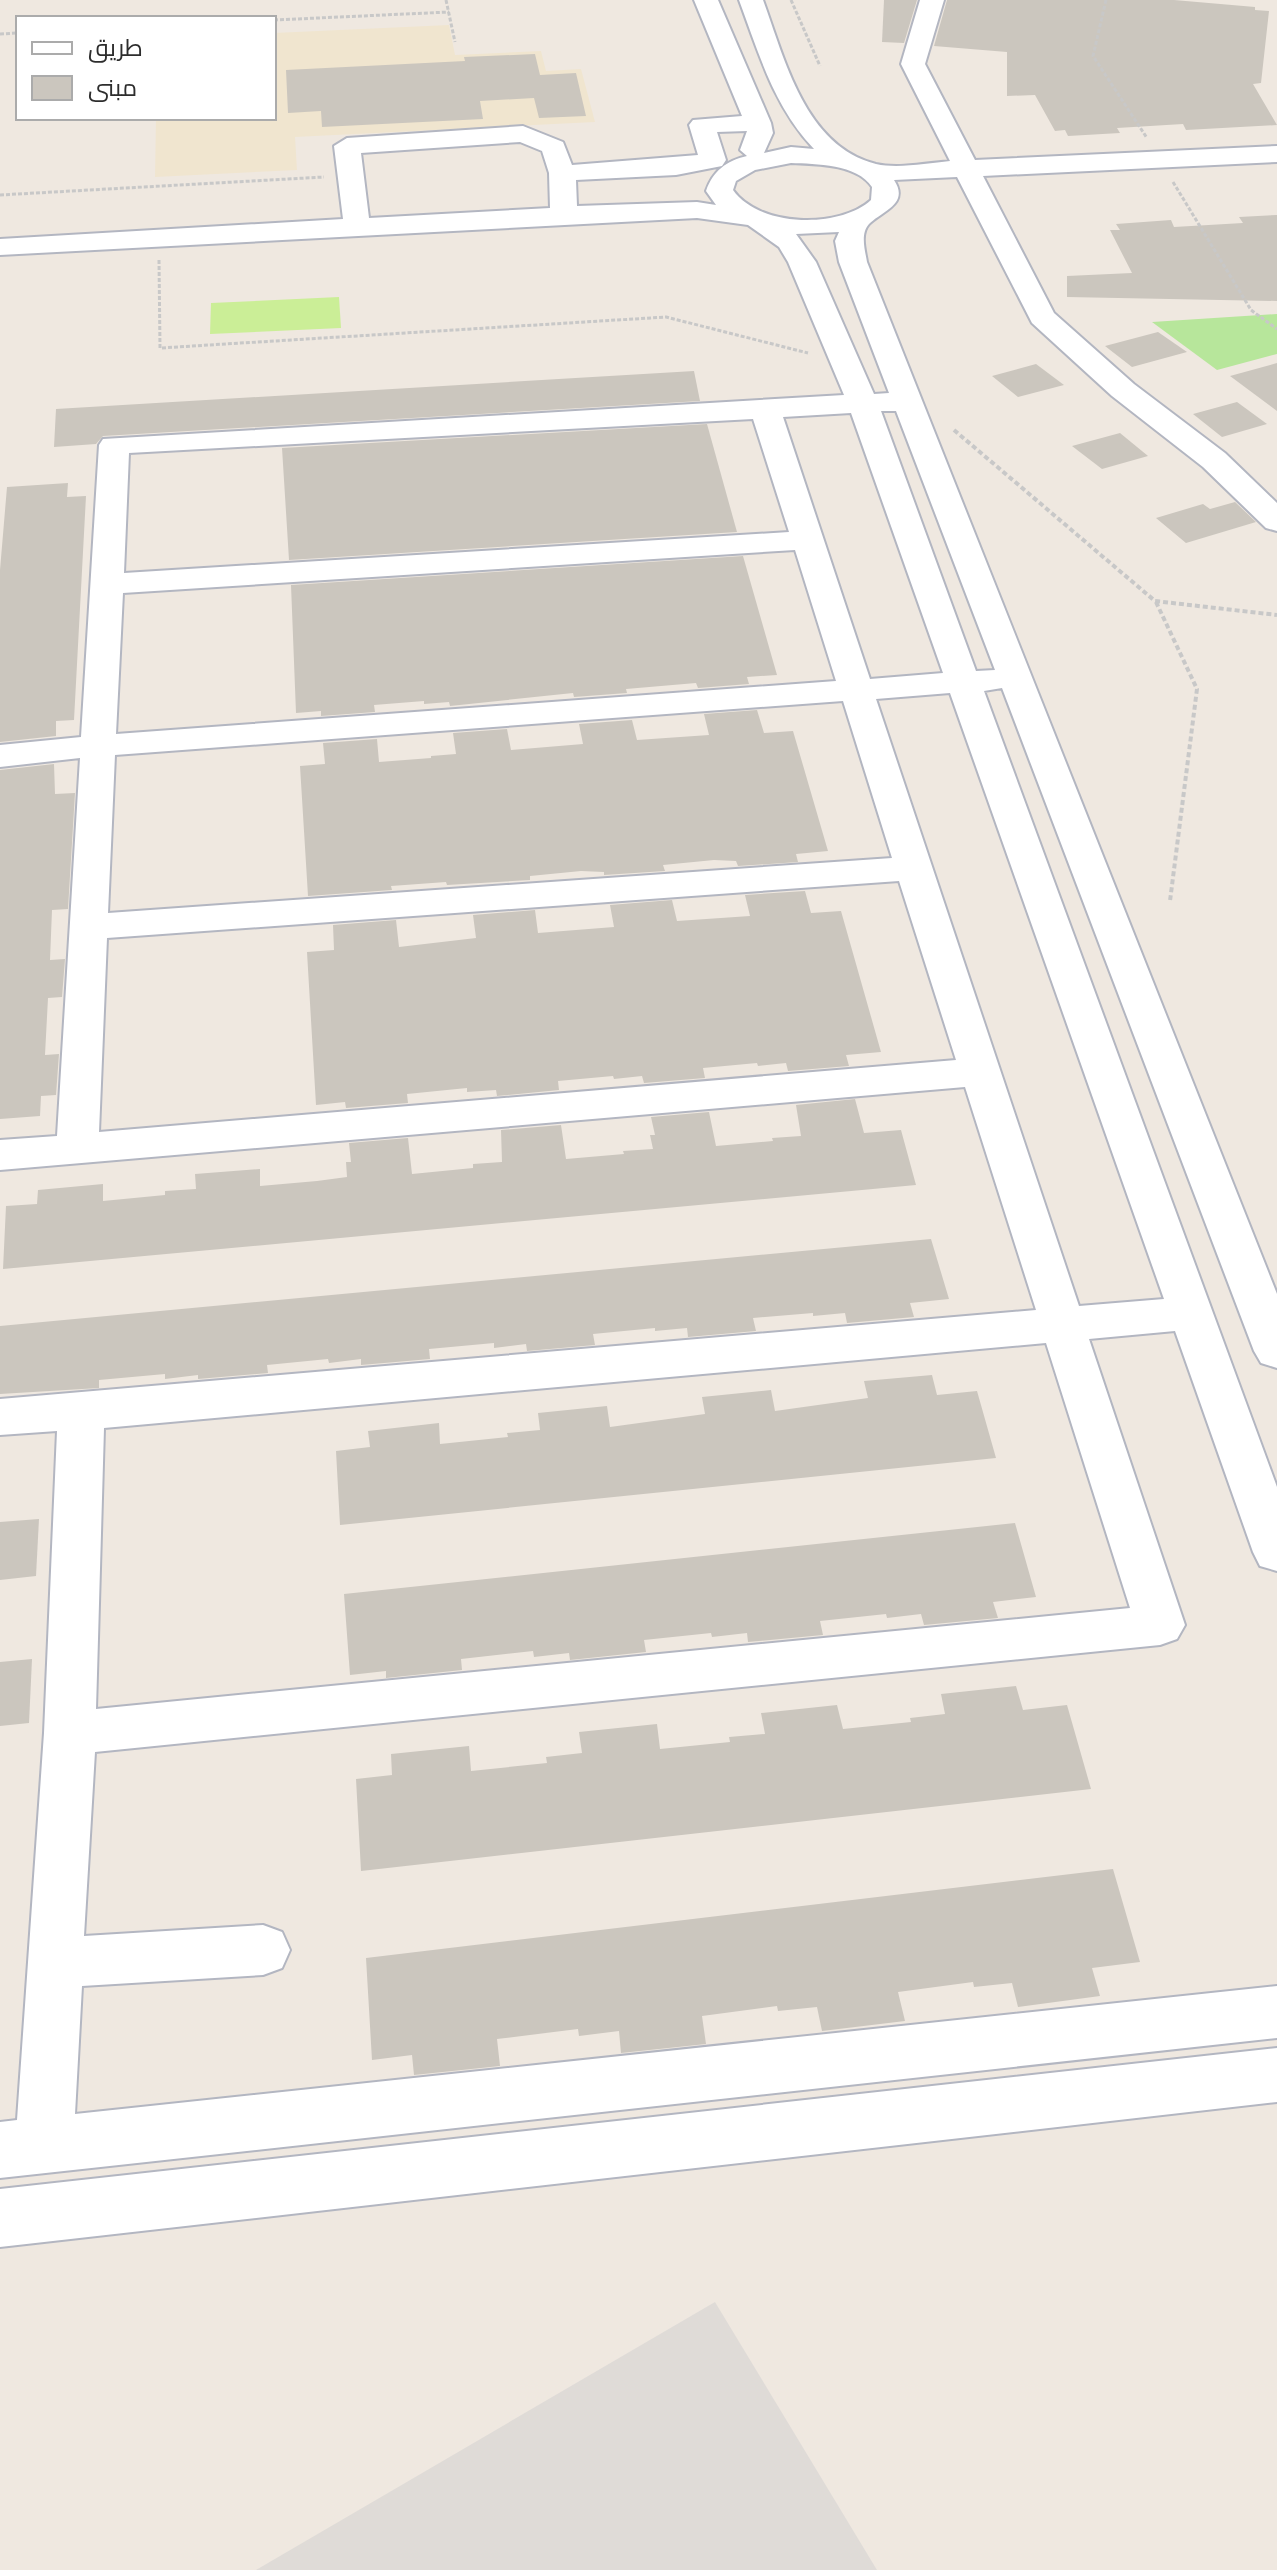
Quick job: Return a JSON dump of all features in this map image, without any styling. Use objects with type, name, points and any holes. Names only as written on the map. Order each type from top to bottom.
[{"type":"street","points":[[706,0],[760,133],[731,173],[722,200],[789,242],[802,262],[863,404],[1277,1552]]},
{"type":"street","points":[[751,0],[797,117],[821,146],[872,173],[971,180],[1166,168],[1277,154]]},
{"type":"street","points":[[932,0],[913,64],[1042,317],[1123,390],[1214,460],[1276,534]]},
{"type":"street","points":[[563,194],[713,160],[702,125],[758,123]]},
{"type":"street","points":[[355,218],[353,175],[347,146],[523,134],[554,147],[563,194]]},
{"type":"street","points":[[0,247],[159,238],[563,194],[688,188],[791,155],[845,161]]},
{"type":"street","points":[[1166,168],[1277,172]]},
{"type":"street","points":[[872,173],[885,191],[849,241],[853,262],[1277,1351]]},
{"type":"street","points":[[563,194],[811,228],[971,180]]},
{"type":"street","points":[[0,229],[355,218]]},
{"type":"street","points":[[77,1149],[114,445],[907,401]]},
{"type":"street","points":[[70,1733],[1160,1625],[765,409]]},
{"type":"street","points":[[107,584],[807,540]]},
{"type":"street","points":[[0,756],[98,746],[1015,678]]},
{"type":"street","points":[[89,927],[914,868]]},
{"type":"street","points":[[0,1155],[981,1072]]},
{"type":"street","points":[[0,1417],[1191,1313]]},
{"type":"street","points":[[81,1412],[70,1733],[56,1963],[22,2147],[1277,2012]]},
{"type":"street","points":[[56,1963],[263,1950]]},
{"type":"street","points":[[0,2218],[1277,2075]]},
{"type":"path","points":[[446,0],[455,42]]},
{"type":"path","points":[[791,0],[820,66]]},
{"type":"path","points":[[1106,0],[1093,56],[1166,168],[1251,310],[1277,329]]},
{"type":"path","points":[[276,20],[449,12]]},
{"type":"path","points":[[0,195],[353,175]]},
{"type":"path","points":[[159,238],[160,348],[666,317],[809,354]]},
{"type":"path","points":[[948,426],[1155,601],[1197,689],[1170,901]]},
{"type":"path","points":[[1155,601],[1277,615]]},
{"type":"shaded area","points":[[449,25],[455,55],[541,51],[546,71],[581,69],[595,122],[295,137],[297,170],[155,177],[156,120],[276,120],[276,33]]},
{"type":"shaded area","points":[[715,2302],[877,2570],[256,2570]]},
{"type":"green space","points":[[339,297],[341,328],[210,334],[211,303]]},
{"type":"green space","points":[[1277,314],[1277,354],[1217,370],[1152,322]]},
{"type":"building","points":[[884,0],[917,0],[904,43],[882,42]]},
{"type":"building","points":[[947,0],[1174,0],[1269,11],[1261,83],[1253,84],[1277,125],[1186,130],[1183,124],[1117,128],[1120,133],[1068,136],[1065,130],[1055,131],[1035,95],[1007,96],[1007,52],[934,46]]},
{"type":"building","points":[[535,54],[540,75],[576,73],[586,116],[539,118],[534,98],[480,101],[483,119],[322,127],[321,111],[288,113],[286,70],[465,61],[464,57]]},
{"type":"building","points":[[1277,215],[1277,301],[1067,297],[1067,276],[1132,273],[1110,230],[1120,230],[1116,224],[1171,220],[1174,227],[1243,223],[1239,217]]},
{"type":"building","points":[[1158,332],[1187,352],[1132,367],[1105,346]]},
{"type":"building","points":[[1277,363],[1277,411],[1230,376]]},
{"type":"building","points":[[1036,364],[1064,385],[1018,397],[992,376]]},
{"type":"building","points":[[694,371],[700,401],[103,436],[96,444],[54,447],[56,409]]},
{"type":"building","points":[[1237,402],[1267,424],[1222,437],[1193,414]]},
{"type":"building","points":[[707,424],[737,532],[289,560],[282,448]]},
{"type":"building","points":[[1120,433],[1148,456],[1102,469],[1072,446]]},
{"type":"building","points":[[68,483],[67,497],[86,496],[74,720],[56,721],[56,736],[0,742],[0,570],[7,487]]},
{"type":"building","points":[[1235,502],[1256,522],[1186,543],[1156,518],[1203,504],[1210,509]]},
{"type":"building","points":[[743,556],[777,675],[747,677],[749,684],[698,688],[696,683],[626,689],[627,693],[574,697],[573,693],[450,706],[449,702],[424,704],[424,701],[374,705],[375,712],[321,716],[321,711],[296,713],[291,585]]},
{"type":"building","points":[[757,710],[764,733],[793,731],[828,851],[796,854],[798,862],[738,866],[736,861],[714,860],[663,865],[665,871],[604,875],[604,872],[581,871],[530,876],[530,880],[447,885],[446,882],[391,886],[392,890],[308,896],[300,766],[325,764],[323,743],[377,739],[379,762],[456,754],[453,733],[507,729],[511,750],[583,744],[579,724],[632,720],[637,740],[709,735],[704,714]]},
{"type":"building","points":[[54,764],[55,794],[75,793],[68,909],[52,910],[50,960],[65,959],[62,997],[48,998],[45,1055],[59,1054],[56,1095],[41,1096],[40,1116],[0,1119],[0,770]]},
{"type":"building","points":[[805,891],[811,913],[841,911],[881,1052],[846,1055],[849,1066],[788,1071],[786,1063],[758,1066],[757,1063],[703,1068],[705,1078],[644,1083],[642,1076],[614,1079],[613,1076],[558,1081],[559,1090],[497,1096],[496,1090],[467,1092],[467,1088],[407,1094],[408,1103],[346,1108],[345,1102],[316,1105],[307,952],[334,950],[333,925],[396,920],[399,947],[476,938],[473,915],[535,910],[538,933],[614,927],[610,905],[672,900],[677,921],[750,916],[745,895]]},
{"type":"building","points":[[855,1099],[864,1133],[901,1130],[916,1185],[3,1269],[6,1206],[37,1204],[38,1190],[103,1184],[103,1201],[196,1189],[195,1174],[260,1169],[260,1186],[347,1177],[346,1162],[351,1162],[349,1143],[408,1138],[412,1174],[473,1168],[473,1164],[502,1162],[501,1130],[561,1125],[566,1159],[624,1154],[623,1151],[653,1149],[650,1135],[655,1135],[651,1117],[709,1112],[716,1146],[773,1141],[772,1138],[801,1136],[796,1105]]},
{"type":"building","points":[[931,1239],[949,1299],[910,1303],[914,1317],[847,1323],[845,1313],[753,1318],[756,1331],[688,1337],[687,1328],[655,1331],[655,1328],[593,1334],[595,1345],[527,1351],[526,1344],[494,1348],[494,1343],[429,1349],[430,1359],[361,1365],[361,1359],[329,1363],[328,1359],[267,1365],[268,1373],[198,1379],[198,1375],[165,1379],[165,1374],[99,1380],[99,1388],[0,1394],[0,1326]]},
{"type":"building","points":[[932,1375],[937,1395],[977,1391],[996,1458],[340,1525],[336,1451],[370,1447],[368,1431],[439,1423],[440,1444],[508,1437],[507,1433],[540,1430],[538,1413],[607,1406],[610,1427],[705,1414],[702,1397],[771,1390],[775,1411],[868,1398],[864,1381]]},
{"type":"building","points":[[39,1519],[36,1576],[0,1580],[0,1522]]},
{"type":"building","points":[[1015,1523],[1036,1597],[993,1602],[998,1618],[924,1625],[921,1614],[887,1618],[886,1614],[820,1621],[823,1635],[748,1642],[747,1633],[712,1637],[711,1633],[644,1640],[646,1652],[570,1660],[569,1653],[534,1657],[533,1651],[461,1659],[462,1670],[386,1678],[386,1671],[350,1675],[344,1594]]},
{"type":"building","points":[[32,1659],[29,1723],[0,1726],[0,1662]]},
{"type":"building","points":[[1016,1686],[1023,1710],[1067,1705],[1091,1789],[361,1871],[356,1779],[392,1775],[391,1754],[469,1746],[471,1771],[547,1763],[546,1757],[582,1753],[579,1732],[657,1724],[660,1749],[730,1742],[729,1737],[765,1734],[761,1713],[837,1705],[843,1729],[911,1722],[910,1718],[945,1714],[941,1694]]},
{"type":"building","points":[[1113,1869],[1140,1962],[1092,1968],[1100,1996],[1018,2007],[1012,1983],[974,1987],[973,1982],[898,1992],[905,2021],[822,2031],[817,2007],[778,2011],[777,2006],[702,2016],[706,2044],[621,2053],[619,2031],[579,2036],[578,2029],[497,2039],[500,2066],[414,2075],[412,2055],[372,2060],[366,1958]]}]
